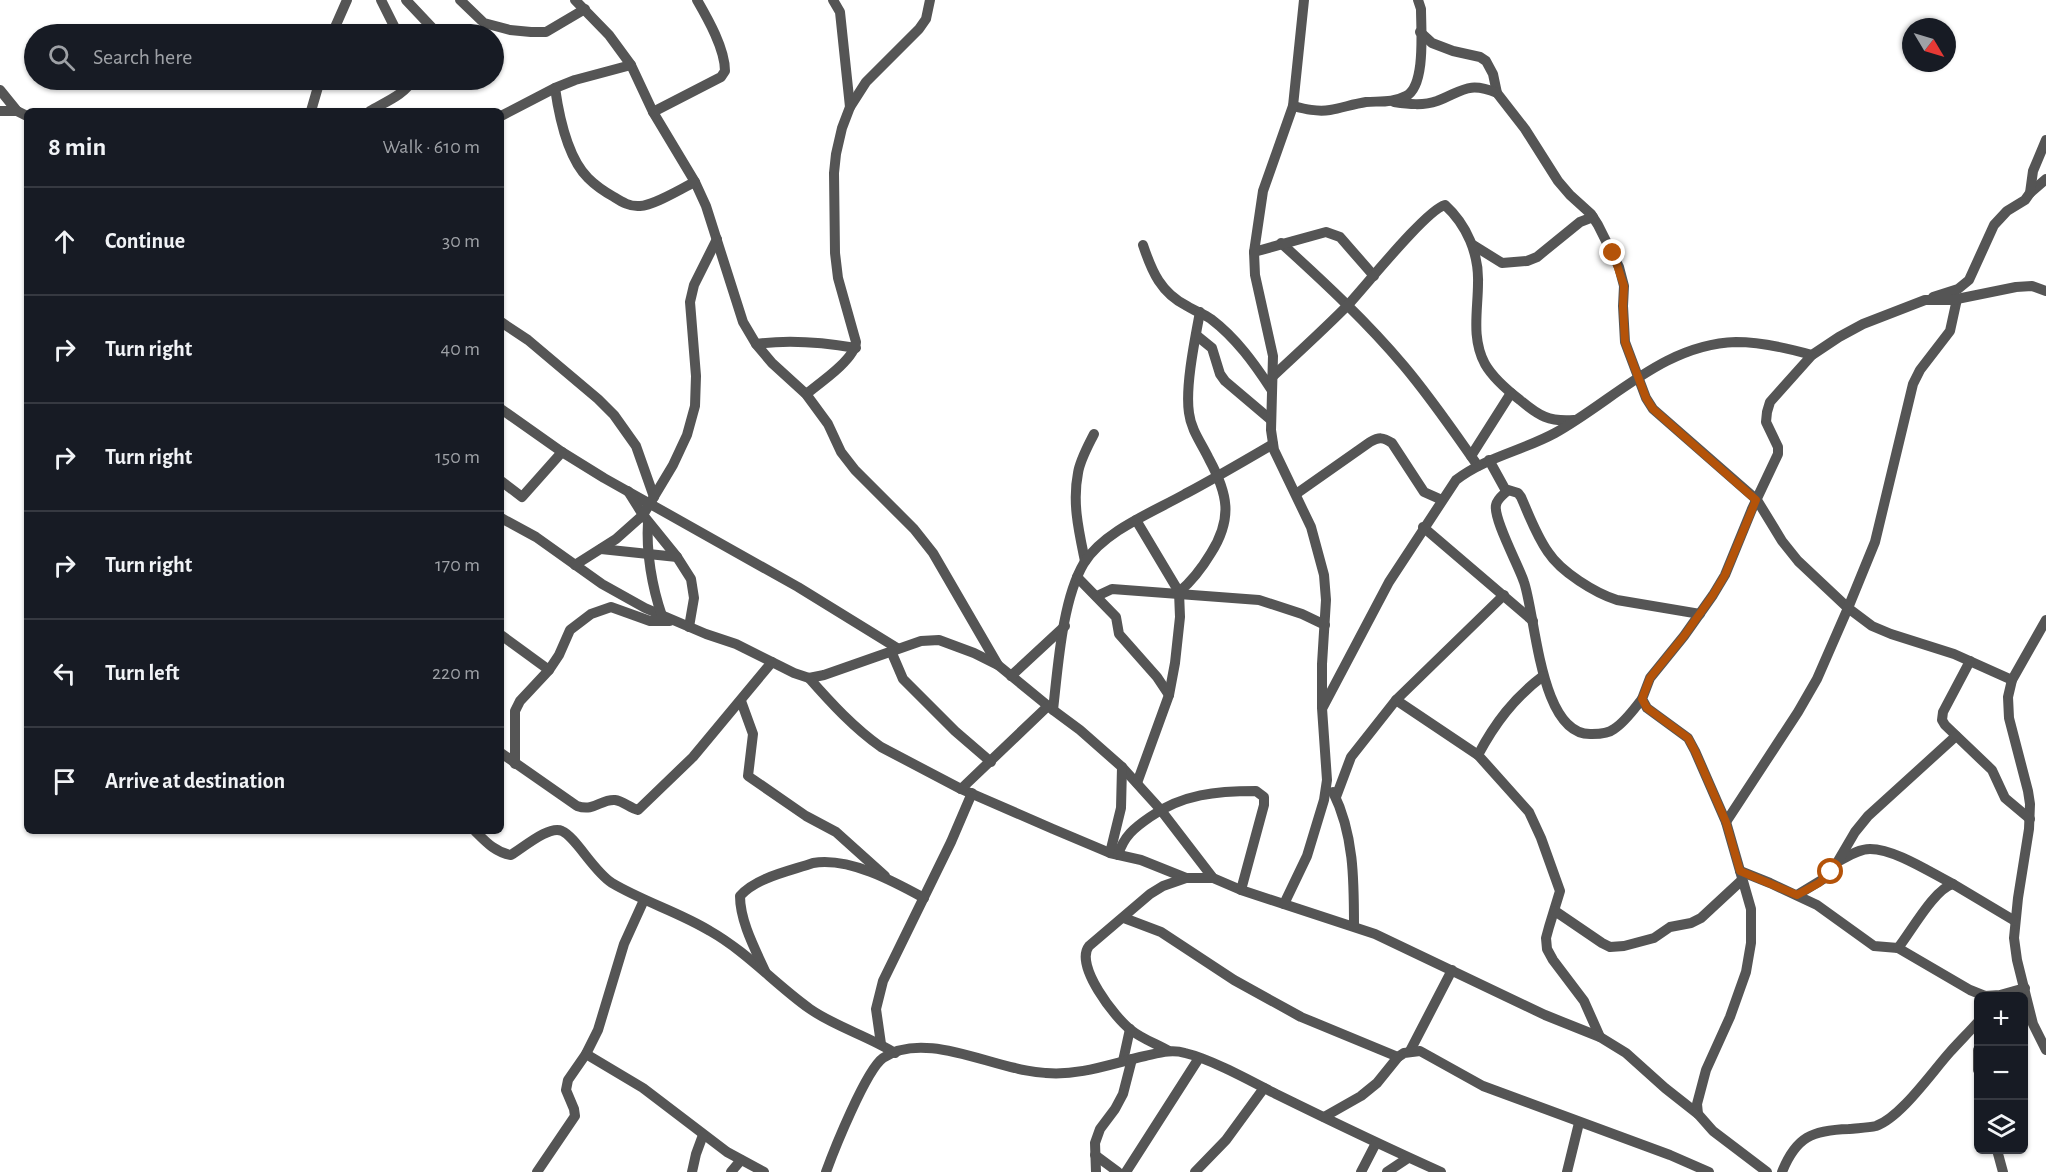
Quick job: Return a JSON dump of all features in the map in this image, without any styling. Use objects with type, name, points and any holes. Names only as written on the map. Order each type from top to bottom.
[{"type":"street","points":[[336,24],[347,0]]},
{"type":"street","points":[[381,0],[393,24]]},
{"type":"street","points":[[406,0],[429,24]]},
{"type":"street","points":[[460,0],[488,24]]},
{"type":"street","points":[[575,0],[609,35],[631,65],[653,112],[695,182],[706,206],[743,322],[756,344],[772,363],[806,394],[828,424],[841,452],[855,470],[914,529],[933,553],[999,665]]},
{"type":"street","points":[[653,112],[721,77],[725,71],[712,29],[697,0]]},
{"type":"street","points":[[833,0],[840,12],[850,108]]},
{"type":"street","points":[[806,394],[850,356],[856,348],[838,278],[833,228],[834,173],[842,128],[850,108],[866,82],[919,30],[926,19],[930,0]]},
{"type":"street","points":[[1284,904],[1307,856],[1322,809],[1327,780],[1322,708],[1326,600],[1324,575],[1311,527],[1273,444],[1271,420],[1273,356],[1255,275],[1254,252],[1263,191],[1293,106],[1304,0]]},
{"type":"street","points":[[1388,102],[1405,97],[1414,91],[1418,81],[1421,9],[1418,0]]},
{"type":"street","points":[[504,28],[546,32],[585,9]]},
{"type":"street","points":[[1420,32],[1432,43],[1480,57],[1486,61],[1493,74],[1497,93],[1531,136],[1558,181],[1593,218],[1619,267],[1624,286],[1625,342],[1646,398],[1653,409],[1756,500],[1782,541],[1798,561],[1848,608],[1872,626],[1929,645],[2012,680]]},
{"type":"street","points":[[504,114],[555,88],[631,65]]},
{"type":"street","points":[[1293,106],[1312,110],[1328,110],[1367,102],[1424,104],[1470,87],[1480,86],[1497,93]]},
{"type":"street","points":[[555,88],[569,146],[586,177],[597,186],[631,206],[642,206],[695,182]]},
{"type":"street","points":[[0,90],[22,114]]},
{"type":"street","points":[[312,108],[317,90]]},
{"type":"street","points":[[375,108],[403,90]]},
{"type":"street","points":[[387,108],[392,98]]},
{"type":"street","points":[[0,111],[22,114]]},
{"type":"street","points":[[2030,193],[2033,171],[2046,140]]},
{"type":"street","points":[[1507,491],[1496,502],[1496,509],[1524,581],[1543,676],[1563,719],[1578,732],[1586,734],[1609,732],[1615,729],[1642,699],[1650,678],[1684,636],[1725,575],[1778,454],[1778,447],[1766,422],[1768,406],[1812,355],[1863,324],[1958,289],[1969,280],[1994,225],[2007,211],[2025,200],[2046,179]]},
{"type":"street","points":[[1272,383],[1347,306],[1422,223],[1443,205],[1450,210],[1473,245],[1478,266],[1476,328],[1479,349],[1485,365],[1511,393],[1540,415],[1552,421],[1577,420]]},
{"type":"street","points":[[1473,245],[1502,262],[1527,261],[1537,257],[1580,222],[1593,218]]},
{"type":"street","points":[[1254,252],[1326,232],[1334,233],[1374,276]]},
{"type":"street","points":[[662,616],[654,588],[645,518],[652,500],[673,465],[687,435],[695,406],[696,376],[690,302],[694,285],[717,240]]},
{"type":"street","points":[[1281,243],[1322,279],[1405,366],[1475,461]]},
{"type":"street","points":[[1143,245],[1151,270],[1160,286],[1185,306],[1210,318],[1272,383]]},
{"type":"street","points":[[1925,300],[1957,299],[2016,287],[2032,286],[2046,291]]},
{"type":"street","points":[[1726,822],[1817,679],[1875,542],[1913,384],[1920,370],[1950,331],[1957,299]]},
{"type":"street","points":[[1179,594],[1204,564],[1223,533],[1226,511],[1218,476],[1192,426],[1188,411],[1200,312]]},
{"type":"street","points":[[504,324],[528,340],[614,415],[636,447],[652,500]]},
{"type":"street","points":[[1196,335],[1212,348],[1220,374],[1225,381],[1271,420]]},
{"type":"street","points":[[756,344],[800,341],[856,348]]},
{"type":"street","points":[[1475,461],[1489,460],[1545,438],[1577,420],[1639,376],[1690,351],[1734,342],[1773,345],[1812,355]]},
{"type":"street","points":[[1322,708],[1389,582],[1456,480],[1475,461],[1511,393]]},
{"type":"street","points":[[504,411],[562,453],[627,490],[652,500],[798,587],[894,650],[903,679],[955,731],[991,762]]},
{"type":"street","points":[[1085,561],[1076,513],[1076,492],[1078,471],[1094,434]]},
{"type":"street","points":[[1296,494],[1378,437],[1392,443],[1424,492],[1442,500]]},
{"type":"street","points":[[881,1044],[876,1009],[883,981],[924,898],[967,791],[991,762],[1050,708],[1069,601],[1085,561],[1106,541],[1136,520],[1273,444]]},
{"type":"street","points":[[504,483],[522,497],[562,453]]},
{"type":"street","points":[[1489,460],[1507,491],[1518,493],[1521,497],[1541,543],[1550,555],[1593,589],[1604,596],[1627,603],[1700,614]]},
{"type":"street","points":[[627,490],[645,518],[686,570],[694,589],[689,627]]},
{"type":"street","points":[[575,565],[645,518]]},
{"type":"street","points":[[504,520],[536,537],[602,584],[662,616],[736,644],[794,673],[809,678],[840,712],[870,739],[967,791],[1114,854],[1141,860],[1186,878]]},
{"type":"street","points":[[1136,520],[1179,594],[1179,635],[1169,695],[1137,783]]},
{"type":"street","points":[[1424,527],[1533,621]]},
{"type":"street","points":[[602,549],[677,557]]},
{"type":"street","points":[[1077,578],[1116,617],[1119,634],[1157,677],[1169,695]]},
{"type":"street","points":[[1097,596],[1112,589],[1259,600],[1302,614],[1325,625]]},
{"type":"street","points":[[1335,797],[1351,757],[1396,700],[1504,595]]},
{"type":"street","points":[[515,764],[513,744],[515,711],[520,701],[549,670],[570,630],[591,614],[611,607],[650,621],[674,621]]},
{"type":"street","points":[[2046,620],[2012,680],[2008,697],[2009,718],[2028,791],[2030,819],[2014,938],[2017,960],[2033,1024],[2046,1050]]},
{"type":"street","points":[[1011,676],[1065,626]]},
{"type":"street","points":[[504,637],[549,670]]},
{"type":"street","points":[[809,678],[824,675],[921,640],[939,640],[999,665],[1122,767],[1160,809],[1213,878]]},
{"type":"street","points":[[1970,661],[1943,712],[1942,720],[1992,770],[2006,798],[2030,819]]},
{"type":"street","points":[[504,755],[577,806],[586,809],[610,800],[617,800],[638,810],[693,757],[772,662]]},
{"type":"street","points":[[1478,755],[1490,732],[1509,706],[1543,676]]},
{"type":"street","points":[[1642,699],[1647,708],[1688,738],[1726,822],[1751,909],[1752,927],[1746,972],[1730,1017],[1706,1070],[1699,1097],[1698,1114]]},
{"type":"street","points":[[741,700],[753,734],[748,776],[806,816],[836,832],[890,880]]},
{"type":"street","points":[[1396,700],[1478,755],[1529,812],[1560,891],[1546,938],[1547,949],[1584,1001],[1600,1037]]},
{"type":"street","points":[[1797,895],[1825,878],[1868,816],[1956,736]]},
{"type":"street","points":[[1114,854],[1121,808],[1122,767]]},
{"type":"street","points":[[1327,780],[1345,824],[1353,863],[1354,926]]},
{"type":"street","points":[[1114,854],[1129,832],[1160,809],[1182,799],[1205,793],[1256,791],[1264,797],[1264,805],[1241,890]]},
{"type":"street","points":[[478,834],[500,853],[511,855],[550,830],[561,830],[568,834],[596,870],[610,881],[644,900],[685,916],[713,932],[813,1011],[895,1053]]},
{"type":"street","points":[[1838,861],[1862,850],[1877,850],[1908,861],[1953,884],[2015,921]]},
{"type":"street","points":[[766,974],[740,904],[740,896],[746,889],[781,874],[822,861],[862,869],[890,880],[924,898]]},
{"type":"street","points":[[1555,911],[1602,943],[1610,947],[1624,946],[1654,938],[1670,927],[1691,923],[1701,918],[1741,876]]},
{"type":"street","points":[[1741,876],[1797,895],[1817,905],[1874,946],[1898,948],[1975,992]]},
{"type":"street","points":[[1441,1172],[1199,1058],[1169,1051],[1130,1029],[1098,989],[1084,961],[1089,946],[1162,886],[1186,878],[1213,878],[1241,890],[1354,926],[1400,945],[1545,1015],[1600,1037],[1626,1053],[1698,1114],[1713,1131],[1767,1172]]},
{"type":"street","points":[[1898,948],[1938,894],[1953,884]]},
{"type":"street","points":[[537,1172],[573,1122],[574,1109],[566,1090],[568,1080],[586,1054],[605,1008],[624,944],[644,900]]},
{"type":"street","points":[[1124,918],[1161,932],[1234,980],[1301,1017],[1398,1058]]},
{"type":"street","points":[[1324,1118],[1361,1096],[1377,1083],[1398,1058],[1410,1051],[1452,970]]},
{"type":"street","points":[[2012,992],[2025,988]]},
{"type":"street","points":[[1782,1172],[1789,1156],[1799,1143],[1812,1134],[1832,1129],[1876,1126],[1890,1117],[1905,1104],[1974,1026]]},
{"type":"street","points":[[1096,1172],[1095,1143],[1100,1129],[1123,1094],[1130,1029]]},
{"type":"street","points":[[826,1172],[848,1120],[875,1067],[882,1059],[895,1053],[917,1047],[933,1048],[1016,1069],[1072,1073],[1169,1051]]},
{"type":"street","points":[[1410,1051],[1427,1054],[1483,1086],[1636,1142],[1702,1171]]},
{"type":"street","points":[[586,1054],[643,1088],[702,1135],[764,1172]]},
{"type":"street","points":[[1126,1172],[1199,1058]]},
{"type":"street","points":[[1195,1172],[1226,1140],[1264,1088]]},
{"type":"street","points":[[1569,1171],[1579,1123]]},
{"type":"street","points":[[692,1172],[702,1135]]},
{"type":"street","points":[[1361,1172],[1376,1143]]},
{"type":"street","points":[[1998,1154],[2003,1172]]},
{"type":"street","points":[[1095,1155],[1118,1172]]},
{"type":"street","points":[[1387,1172],[1408,1158]]},
{"type":"street","points":[[730,1172],[741,1160]]},
{"type":"route","points":[[1613,253],[1624,286],[1625,342],[1646,398],[1653,409],[1683,437],[1756,500],[1725,575],[1684,636],[1650,678],[1642,699],[1647,708],[1688,738],[1726,822],[1740,871],[1797,895],[1819,883],[1831,872]]}]
